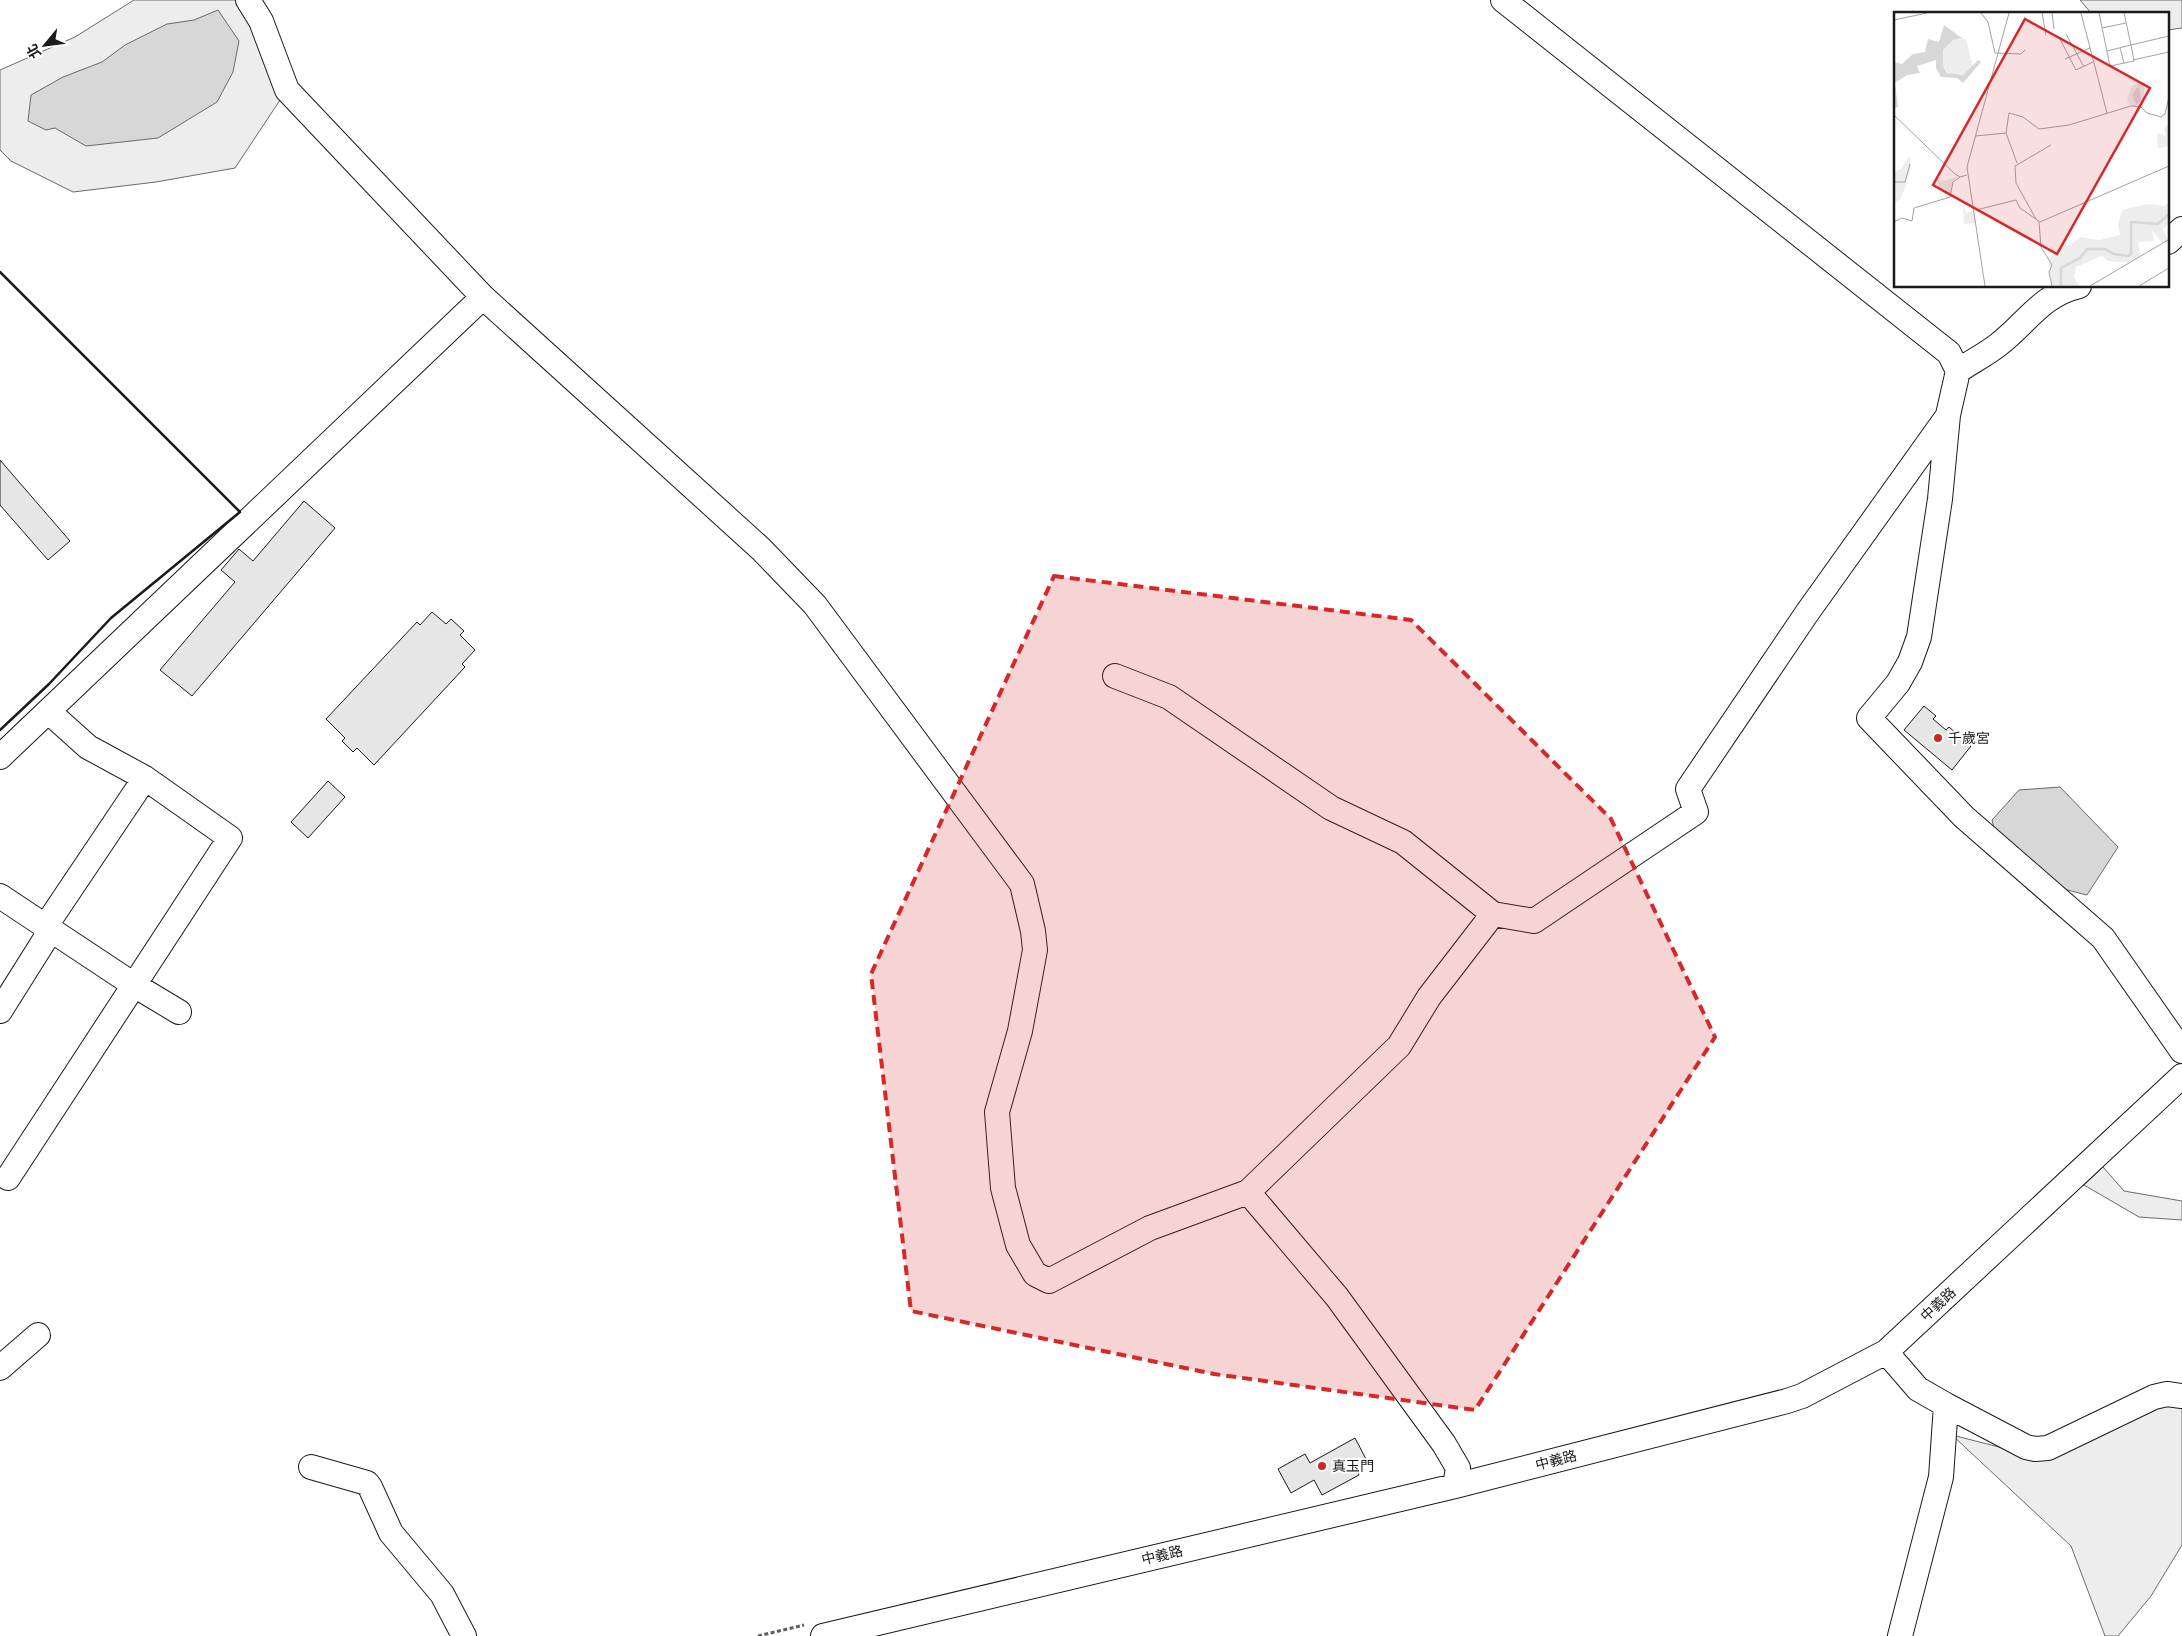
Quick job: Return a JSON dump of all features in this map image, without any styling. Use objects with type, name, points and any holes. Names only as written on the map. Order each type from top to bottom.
[{"type":"street","points":[[248,0],[261,22],[288,90],[483,297],[761,549],[815,605],[1022,884],[1033,931],[1035,950],[1020,1031],[997,1112],[1003,1188],[1018,1245],[1035,1274],[1049,1281],[1150,1228],[1248,1192],[1399,1046],[1429,996],[1493,914]]},
{"type":"street","points":[[1503,0],[1948,352],[1958,371],[1948,415],[1942,480],[1919,637],[1910,662],[1898,683],[1869,718],[1964,817],[2103,938],[2182,1051]]},
{"type":"street","points":[[2170,240],[2182,229]]},
{"type":"street","points":[[1958,371],[1998,345],[2045,300],[2070,288]]},
{"type":"street","points":[[0,757],[483,297]]},
{"type":"street","points":[[1115,676],[1169,697],[1331,808],[1403,842],[1493,914],[1534,921],[1696,812],[1688,788],[1807,613],[1948,415]]},
{"type":"street","points":[[8,1178],[230,838],[145,778],[88,747],[49,712]]},
{"type":"street","points":[[0,1011],[44,940],[51,918],[145,778]]},
{"type":"street","points":[[0,896],[134,985],[179,1012]]},
{"type":"street","name":"中義路","points":[[823,1636],[1455,1486],[1787,1402],[1802,1396],[1886,1352],[2182,1076]]},
{"type":"street","points":[[1248,1192],[1337,1297],[1444,1444],[1458,1468],[1455,1486]]},
{"type":"street","points":[[0,1368],[38,1335]]},
{"type":"street","points":[[1886,1352],[1918,1389],[2026,1448],[2048,1448],[2154,1396],[2167,1394],[2182,1396]]},
{"type":"street","points":[[1900,1636],[1941,1476],[1946,1405]]},
{"type":"street","points":[[311,1467],[367,1483],[391,1533],[442,1594],[464,1636]]},
{"type":"highlighted area","points":[[1054,576],[1411,620],[1611,819],[1715,1037],[1475,1410],[1214,1374],[911,1311],[871,974]]},
{"type":"shaded area","points":[[134,0],[255,0],[286,91],[235,168],[156,182],[73,192],[11,161],[0,150],[0,70],[75,37]]},
{"type":"shaded area","points":[[2080,0],[2182,0],[2182,28],[2170,30],[2170,12],[2090,12]]},
{"type":"shaded area","points":[[218,10],[239,41],[233,72],[217,102],[158,138],[86,146],[55,128],[46,130],[28,121],[31,95],[63,77],[102,62],[125,45],[167,24],[194,20]]},
{"type":"shaded area","points":[[2060,787],[2118,847],[2087,895],[2044,884],[1999,848],[1992,820],[2019,790]]},
{"type":"shaded area","points":[[2103,1167],[2124,1191],[2182,1201],[2182,1220],[2139,1217],[2084,1185]]},
{"type":"shaded area","points":[[2182,1393],[2182,1545],[2151,1596],[2118,1636],[2105,1636],[2071,1546],[1952,1435],[2003,1448],[2036,1459]]},
{"type":"building","points":[[0,460],[70,541],[48,560],[0,505]]},
{"type":"building","points":[[304,501],[335,528],[192,696],[160,670],[235,582],[221,570],[239,549],[253,561]]},
{"type":"building","points":[[432,612],[446,624],[451,619],[464,631],[460,635],[475,650],[462,664],[465,667],[374,765],[357,748],[353,752],[342,741],[345,738],[326,719],[417,622],[420,625]]},
{"type":"building","name":"千歲宮","points":[[1924,706],[1936,716],[1933,719],[1946,730],[1949,727],[1971,746],[1952,770],[1904,730]]},
{"type":"building","points":[[328,781],[345,797],[308,838],[291,822]]},
{"type":"building","name":"真玉門","points":[[1355,1438],[1367,1461],[1356,1468],[1359,1475],[1322,1495],[1314,1480],[1291,1493],[1278,1469],[1305,1454],[1310,1463]]},
{"type":"wall","points":[[0,272],[240,512],[111,618],[49,684],[0,730]]},
{"type":"place","name":"千歲宮","points":[[1938,738]]},
{"type":"place","name":"真玉門","points":[[1322,1466]]}]
